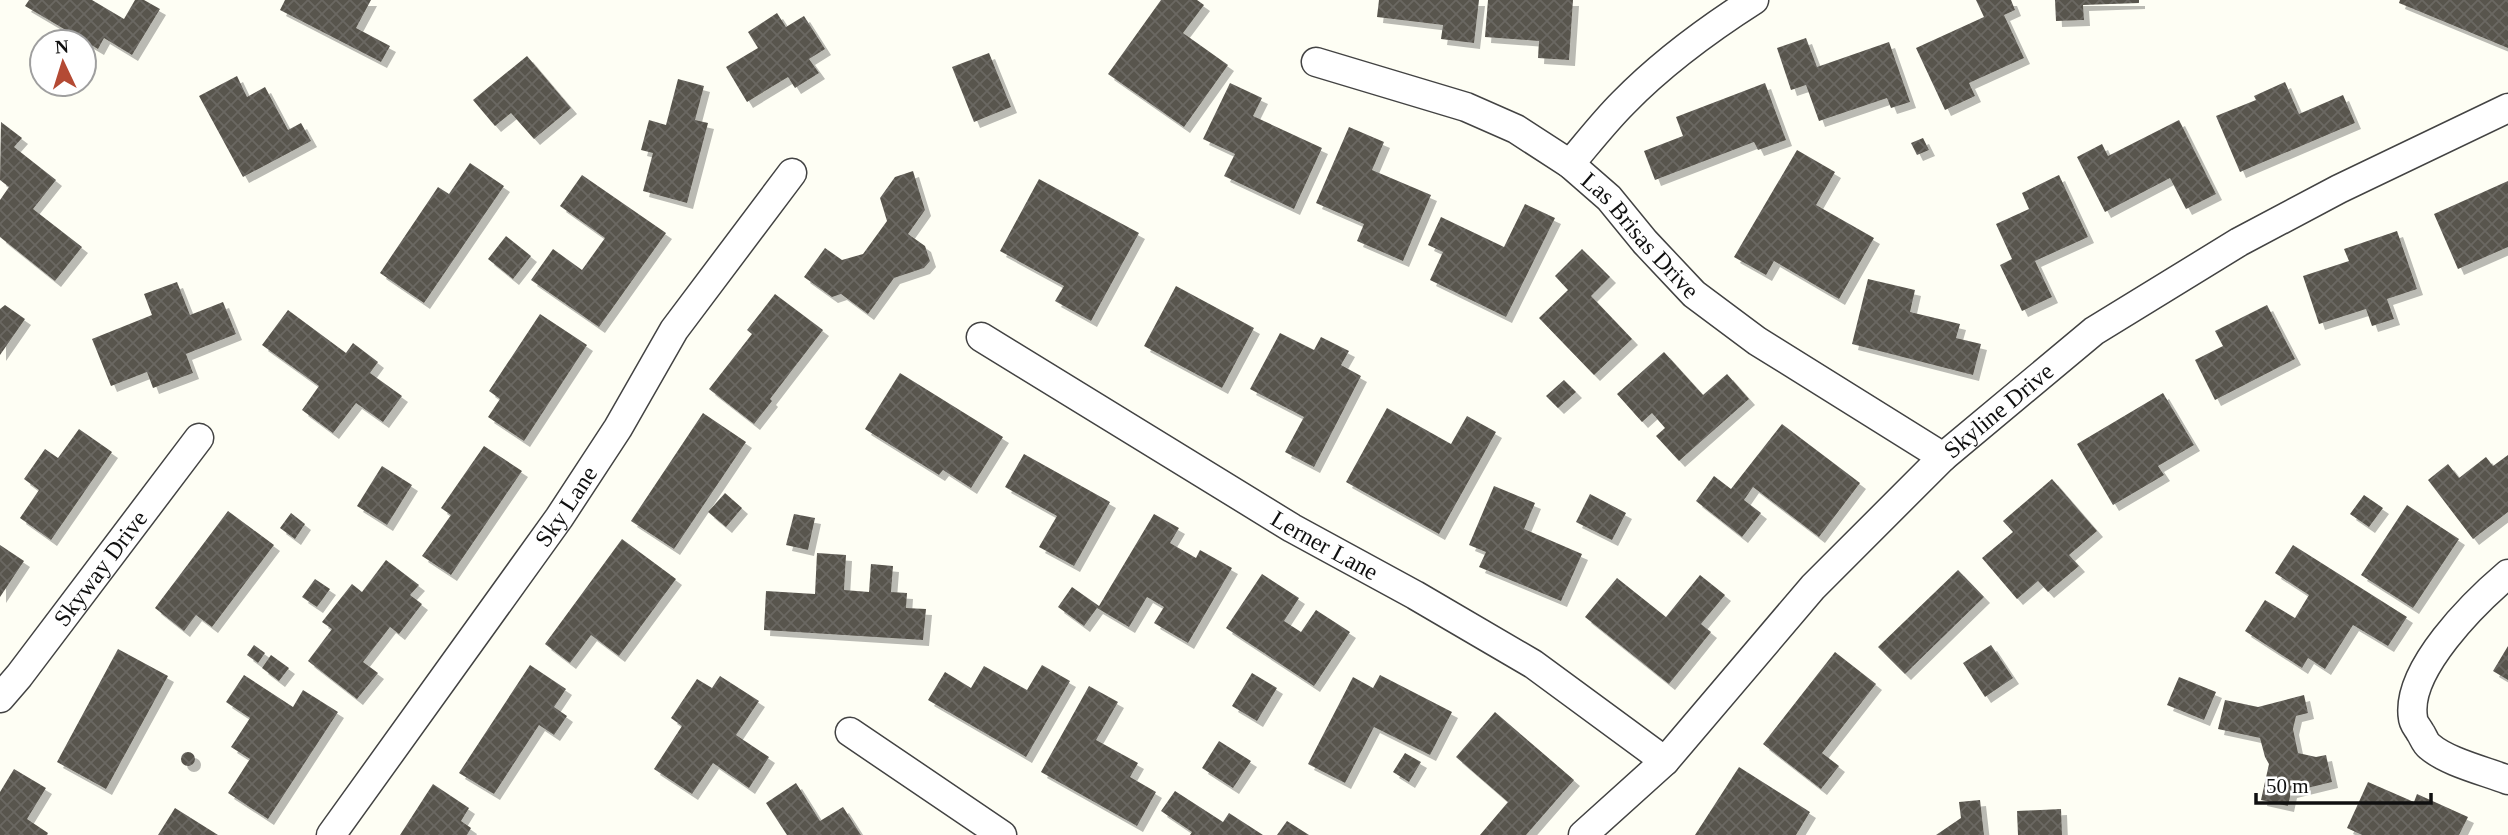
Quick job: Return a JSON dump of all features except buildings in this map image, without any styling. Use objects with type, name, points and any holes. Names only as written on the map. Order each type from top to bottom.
[{"type":"street","points":[[1570,164],[1623,104],[1664,64],[1708,29],[1754,0]]},
{"type":"street","name":"Las Brisas Drive","points":[[1316,62],[1466,107],[1516,129],[1570,164],[1609,198],[1645,242],[1694,294],[1757,341],[1943,457]]},
{"type":"street","name":"Skyline Drive","points":[[1583,835],[1665,761],[1813,587],[1943,457],[2094,331],[2250,236],[2339,189],[2508,108]]},
{"type":"street","name":"Sky Lane","points":[[331,835],[559,518],[618,428],[674,330],[792,173]]},
{"type":"street","name":"Lerner Lane","points":[[981,337],[1292,528],[1534,664],[1665,761]]},
{"type":"street","name":"Skyway Drive","points":[[0,698],[199,438]]},
{"type":"street","points":[[2508,574],[2467,612],[2442,643],[2427,666],[2415,695],[2413,719],[2428,746],[2452,759],[2508,780]]},
{"type":"street","points":[[850,732],[1002,835]]}]
